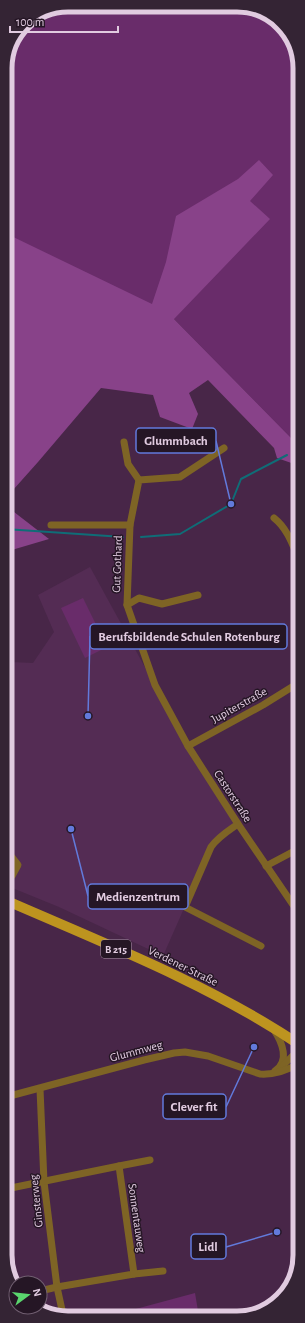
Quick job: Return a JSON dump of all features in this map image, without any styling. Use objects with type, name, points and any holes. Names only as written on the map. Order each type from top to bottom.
[{"type":"main road","name":"Verdener Straße","points":[[12,903],[195,984],[271,1026],[293,1040]]},
{"type":"street","points":[[124,442],[128,464],[139,480],[180,476],[224,448]]},
{"type":"street","name":"Gut Gothard","points":[[139,480],[130,525],[127,605],[155,685]]},
{"type":"street","points":[[274,518],[281,523],[293,546]]},
{"type":"street","name":"Gut Gothard","points":[[51,525],[130,525]]},
{"type":"street","name":"Gut Gothard","points":[[127,605],[139,598],[162,604],[198,595]]},
{"type":"street","name":"Castorstraße","points":[[155,685],[188,746],[238,824],[293,905]]},
{"type":"street","name":"Jupiterstraße","points":[[188,746],[263,705],[293,686]]},
{"type":"street","points":[[238,824],[223,834],[211,847],[185,907],[261,946]]},
{"type":"street","points":[[266,866],[293,852]]},
{"type":"street","points":[[12,857],[18,865],[12,876]]},
{"type":"street","points":[[271,1026],[279,1039],[284,1052],[281,1067]]},
{"type":"street","name":"Glummweg","points":[[12,1096],[174,1053],[185,1052],[208,1056],[253,1073],[266,1075],[284,1071],[293,1066]]},
{"type":"street","points":[[271,1074],[293,1056]]},
{"type":"street","name":"Ginsterweg","points":[[40,1089],[44,1182],[57,1286],[62,1310]]},
{"type":"street","points":[[12,1188],[150,1160]]},
{"type":"street","name":"Sonnentauweg","points":[[119,1166],[134,1274]]},
{"type":"street","points":[[48,1289],[134,1274],[163,1271]]},
{"type":"shaded area","points":[[68,12],[248,13],[262,18],[277,28],[290,50],[293,61],[293,440],[174,319],[12,251],[12,65],[18,43],[24,34],[37,21],[47,16]]},
{"type":"shaded area","points":[[259,160],[273,175],[250,201],[270,219],[174,319],[293,440],[293,464],[277,458],[274,448],[208,380],[189,393],[198,414],[192,429],[160,417],[153,395],[101,388],[12,491],[12,236],[152,304],[166,262],[176,216],[238,179]]},
{"type":"shaded area","points":[[12,510],[49,539],[12,550]]},
{"type":"shaded area","points":[[90,567],[188,746],[238,824],[211,847],[163,956],[59,907],[12,888],[12,662],[33,663],[54,632],[38,595]]},
{"type":"shaded area","points":[[83,598],[107,647],[85,658],[61,608]]},
{"type":"shaded area","points":[[195,1293],[198,1311],[128,1311]]},
{"type":"waterway","points":[[141,537],[180,534],[231,504],[241,479],[287,455]]},
{"type":"waterway","points":[[12,529],[123,537]]},
{"type":"place","name":"Glummbach","points":[[231,504]]},
{"type":"place","name":"Berufsbildende Schulen Rotenburg","points":[[88,716]]},
{"type":"place","name":"Medienzentrum","points":[[71,829]]},
{"type":"place","name":"Clever fit","points":[[254,1047]]},
{"type":"place","name":"Lidl","points":[[277,1232]]}]
